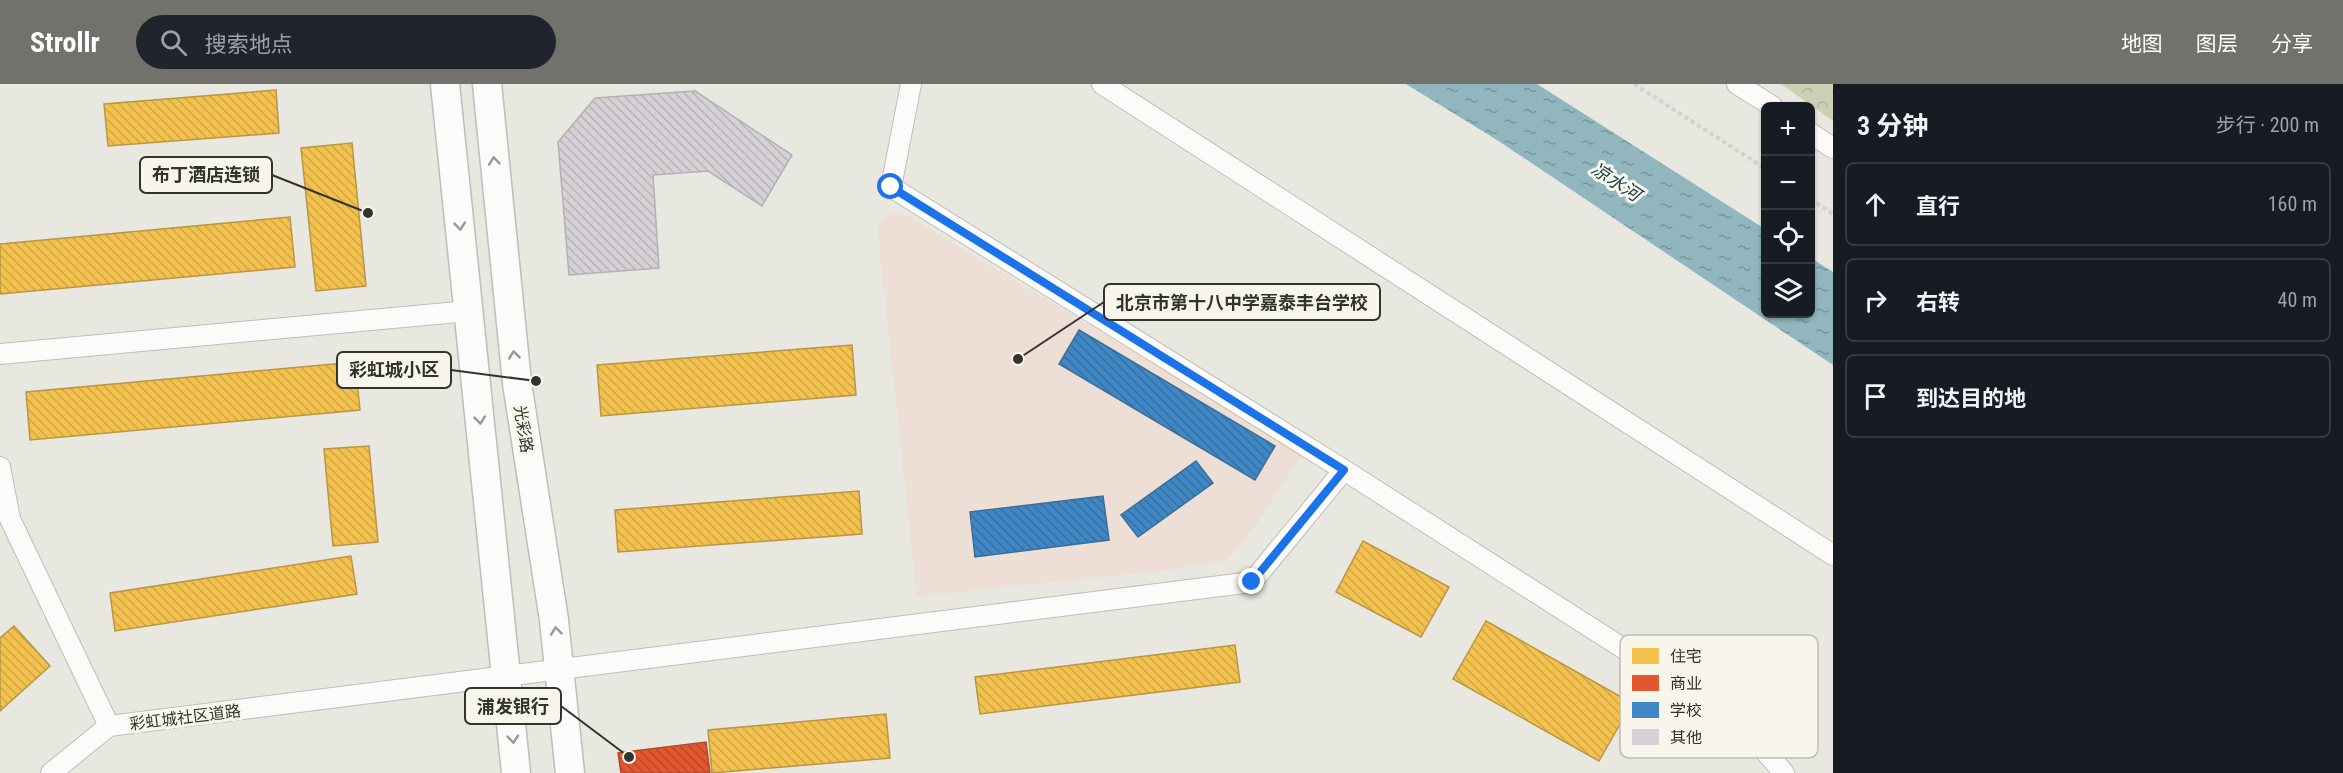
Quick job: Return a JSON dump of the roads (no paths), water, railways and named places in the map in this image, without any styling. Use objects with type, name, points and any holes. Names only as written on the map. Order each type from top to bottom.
[{"type":"main road","points":[[445,84],[516,773]]},
{"type":"main road","name":"光彩路","points":[[487,84],[517,383],[560,669],[570,773]]},
{"type":"street","points":[[911,84],[891,187],[1344,470],[1620,646]]},
{"type":"street","points":[[1102,84],[1833,555]]},
{"type":"street","points":[[1737,84],[1766,102]]},
{"type":"street","points":[[1815,136],[1833,148]]},
{"type":"street","points":[[0,354],[469,311]]},
{"type":"street","name":"彩虹城社区道路","points":[[0,466],[10,519],[109,726],[1252,582],[1344,470]]},
{"type":"street","points":[[51,773],[109,726]]},
{"type":"street","points":[[1771,758],[1784,773]]},
{"type":"water","name":"凉水河","points":[[1406,84],[1537,84],[1761,226],[1761,317],[1497,140]]},
{"type":"water","points":[[1815,261],[1833,272],[1833,365],[1763,318],[1815,318]]},
{"type":"place","name":"布丁酒店连锁","points":[[368,213]]},
{"type":"place","name":"北京市第十八中学嘉泰丰台学校","points":[[1018,359]]},
{"type":"place","name":"彩虹城小区","points":[[536,381]]},
{"type":"place","name":"浦发银行","points":[[629,757]]}]
